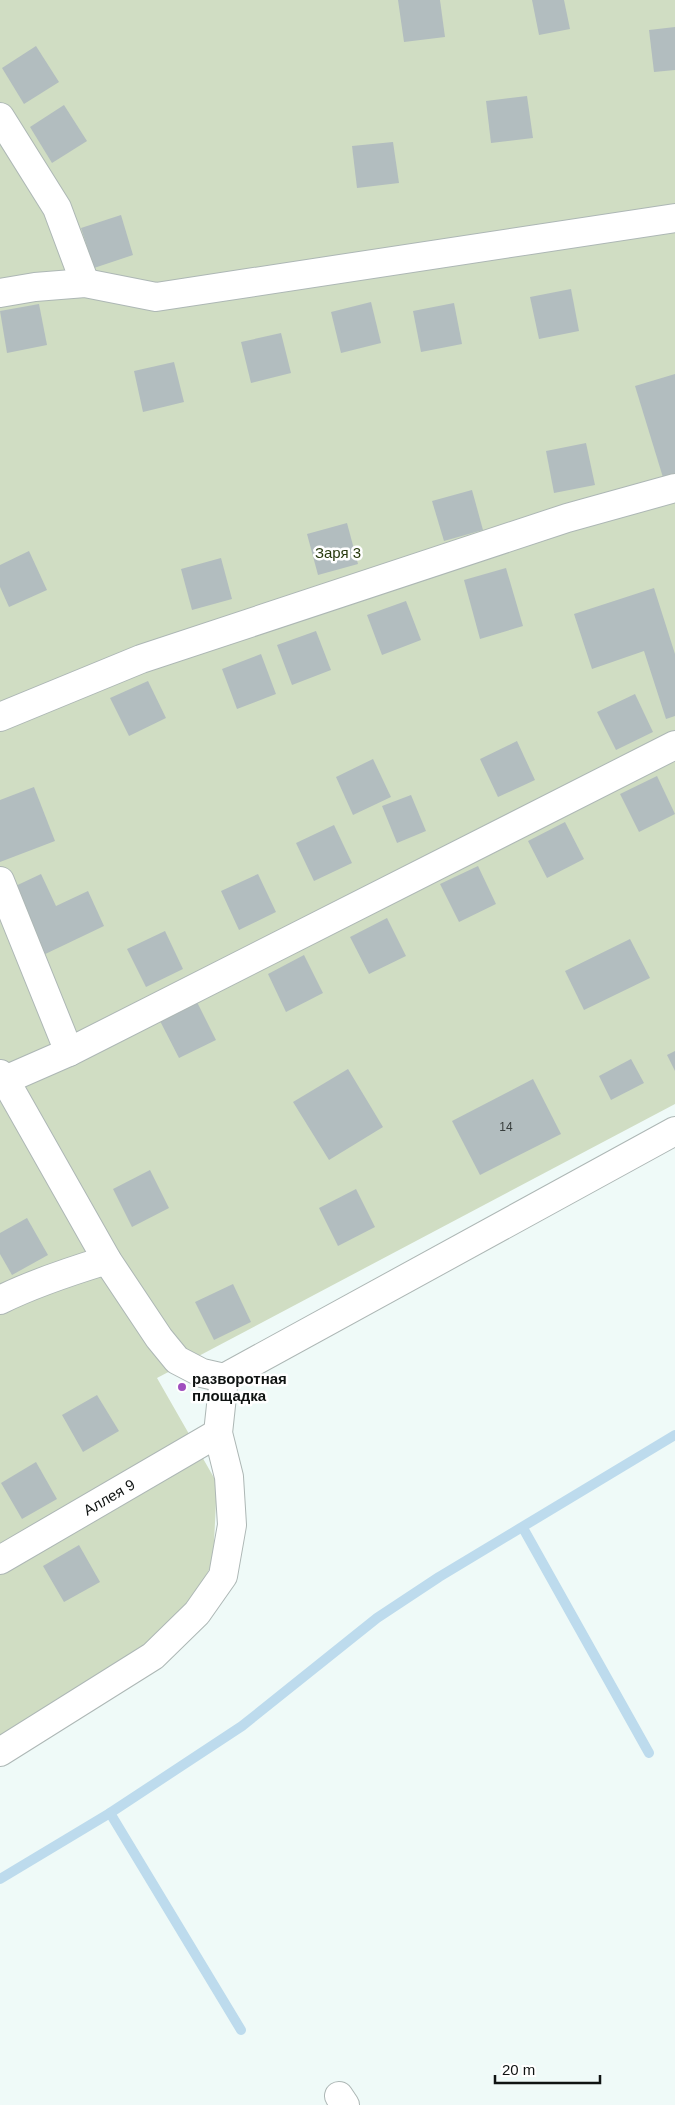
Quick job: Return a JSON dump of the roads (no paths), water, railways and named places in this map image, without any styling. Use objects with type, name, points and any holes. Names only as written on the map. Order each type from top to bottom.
[{"type":"street","points":[[0,118],[56,208],[85,284]]},
{"type":"street","points":[[0,293],[35,286],[85,284],[156,297],[675,218]]},
{"type":"street","points":[[0,717],[141,659],[567,518],[675,488]]},
{"type":"street","points":[[675,745],[69,1052],[3,1077],[107,1260],[159,1338],[177,1360],[202,1373],[224,1378],[675,1131]]},
{"type":"street","points":[[0,881],[69,1052]]},
{"type":"street","points":[[0,1300],[63,1274],[107,1260]]},
{"type":"street","points":[[0,1752],[153,1656],[197,1613],[223,1576],[232,1525],[229,1477],[218,1433],[224,1378]]},
{"type":"street","name":"Аллея 9","points":[[0,1560],[218,1433]]},
{"type":"waterway","points":[[0,1879],[110,1813],[242,1726],[377,1618],[439,1577],[675,1435]]},
{"type":"waterway","points":[[523,1528],[649,1753]]},
{"type":"waterway","points":[[110,1813],[241,2030]]},
{"type":"place","name":"разворотная площадка","points":[[182,1387]]},
{"type":"park label","name":"Заря 3","points":[[338,552]]}]
